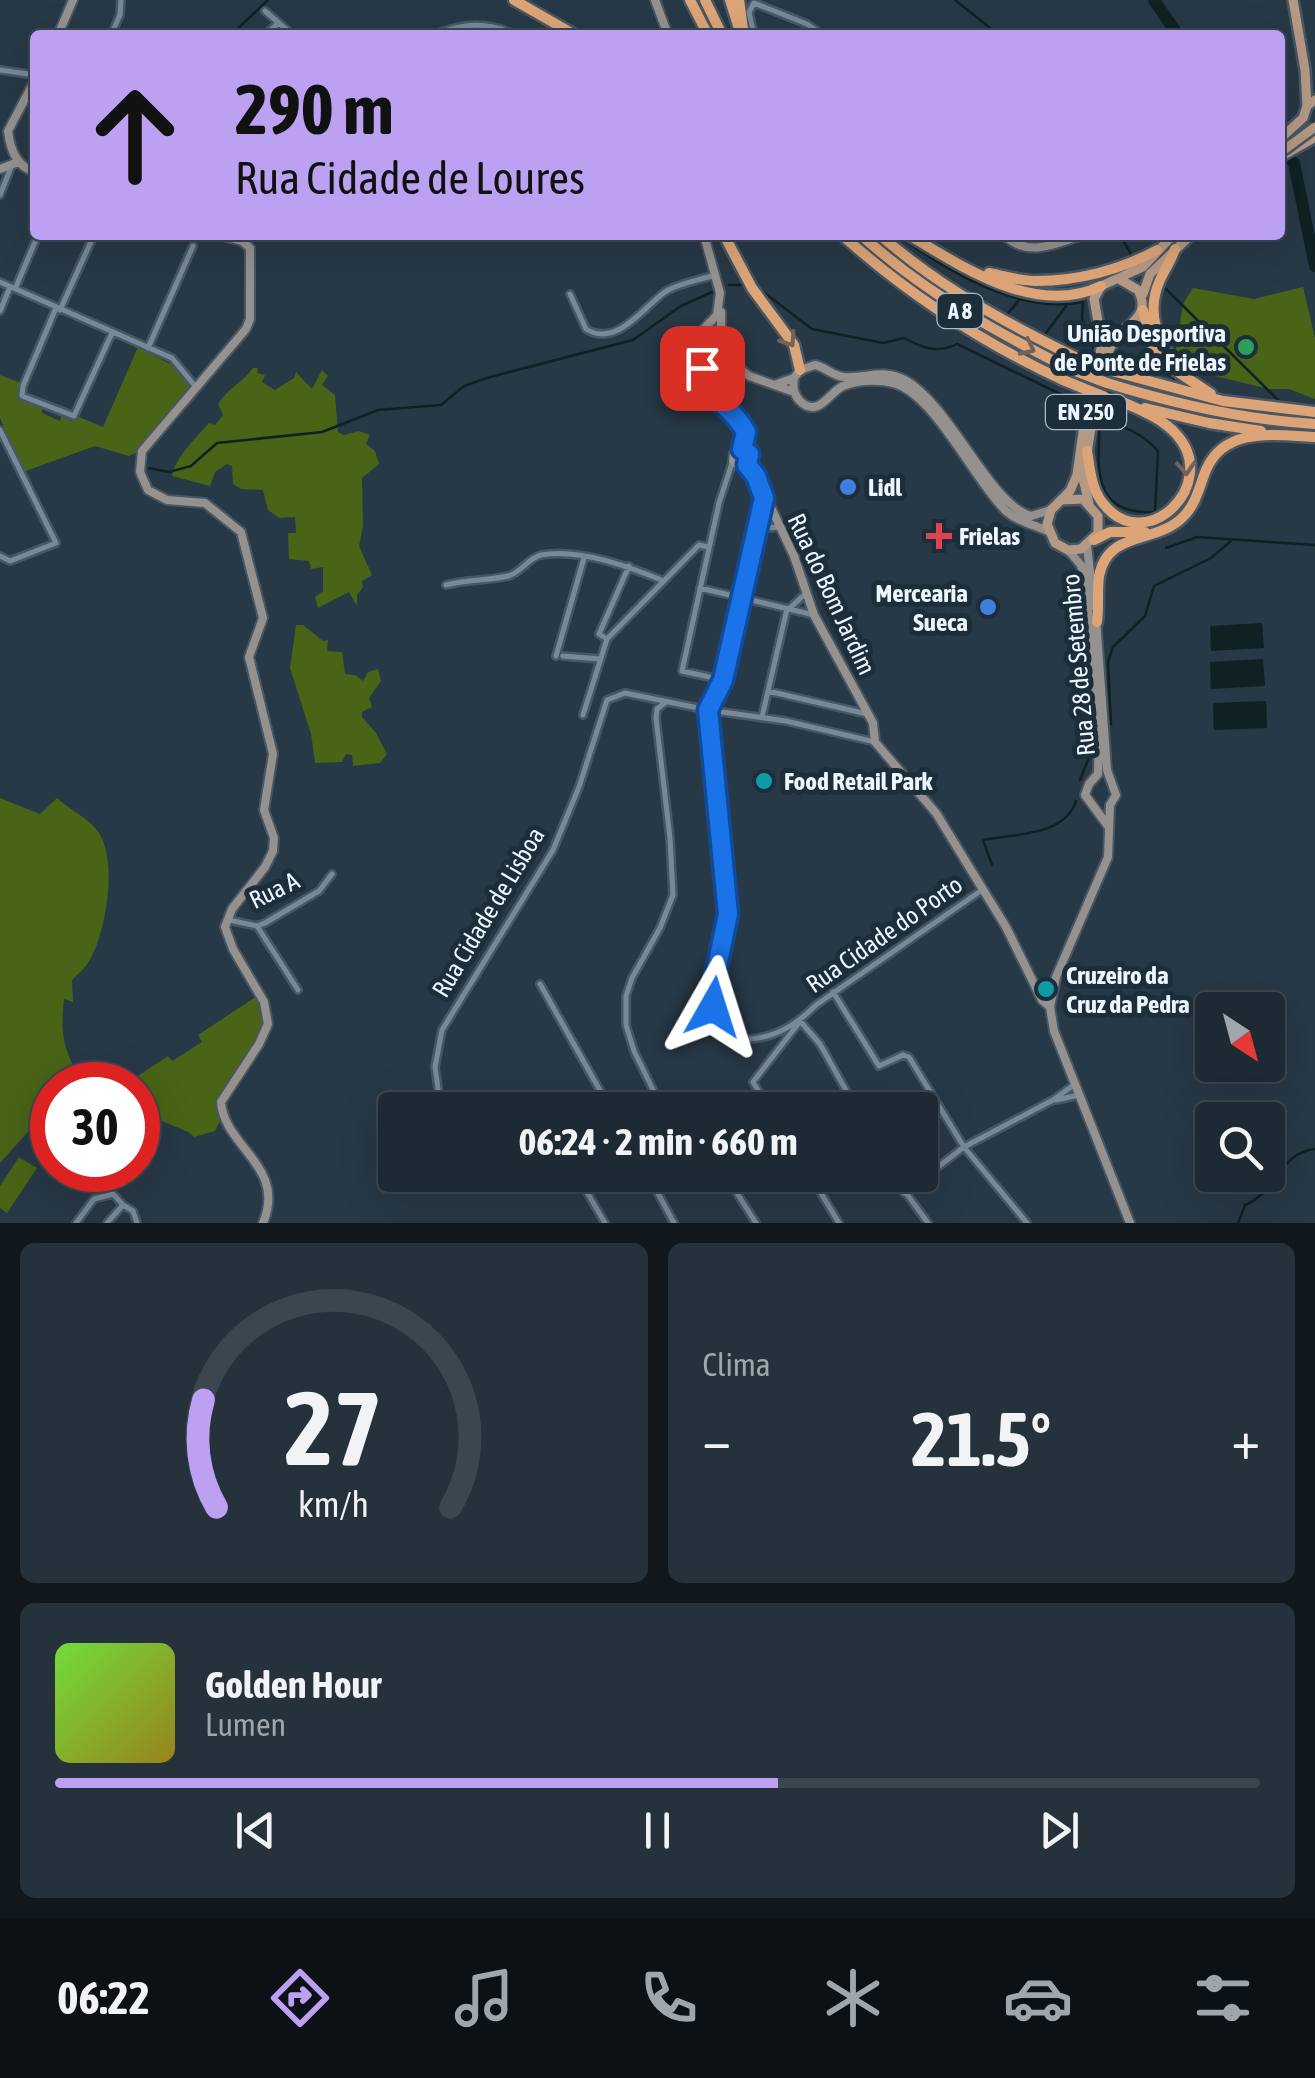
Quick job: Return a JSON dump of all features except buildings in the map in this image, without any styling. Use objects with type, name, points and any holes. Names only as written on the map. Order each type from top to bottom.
[{"type":"highway","points":[[514,0],[567,30]]},
{"type":"highway","points":[[690,0],[705,30]]},
{"type":"highway","points":[[705,0],[720,30]]},
{"type":"highway","points":[[727,0],[732,30]]},
{"type":"highway","points":[[727,0],[741,30]]},
{"type":"highway","points":[[739,0],[742,30]]},
{"type":"highway","points":[[530,8],[555,30]]},
{"type":"highway","points":[[726,240],[769,314],[794,346],[797,374]]},
{"type":"highway","points":[[848,240],[888,276],[947,318],[989,345],[1063,380],[1125,403],[1209,423],[1315,438]]},
{"type":"highway","name":"A 8","points":[[867,240],[954,308],[1070,369],[1223,401],[1315,412]]},
{"type":"highway","name":"A 8","points":[[887,240],[963,298],[1002,322],[1154,398],[1259,420],[1315,424]]},
{"type":"highway","points":[[918,240],[1010,286],[1056,298],[1102,286]]},
{"type":"highway","points":[[1172,241],[1153,311],[1158,337],[1180,373]]},
{"type":"highway","points":[[973,270],[1033,282],[1112,270],[1156,250]]},
{"type":"highway","points":[[1143,310],[1150,341],[1165,363],[1223,401]]},
{"type":"highway","points":[[1098,516],[1132,522],[1160,519],[1178,506],[1190,472],[1179,437],[1155,417],[1125,403]]},
{"type":"highway","points":[[1097,622],[1099,578],[1105,559],[1124,542],[1178,522],[1189,511],[1209,463],[1226,445],[1250,436],[1276,434]]},
{"type":"highway","points":[[1087,451],[1093,485],[1102,504],[1116,516],[1132,522]]},
{"type":"highway","points":[[1090,543],[1110,532],[1156,532]]},
{"type":"main road","points":[[1285,134],[1311,103],[1293,0]]},
{"type":"main road","points":[[1306,70],[1315,83]]},
{"type":"main road","points":[[1285,151],[1314,138],[1302,118]]},
{"type":"main road","points":[[1285,150],[1315,125]]},
{"type":"main road","points":[[1102,286],[1142,266],[1156,250],[1172,241]]},
{"type":"main road","points":[[1143,310],[1142,297],[1150,274],[1172,241]]},
{"type":"main road","points":[[1118,280],[1133,284],[1142,297]]},
{"type":"main road","name":"EN 250","points":[[1051,510],[1070,492],[1077,475],[1101,351],[1094,299],[1102,286]]},
{"type":"main road","name":"EN 250","points":[[1089,503],[1083,479],[1095,402],[1109,351],[1143,310]]},
{"type":"main road","points":[[1099,321],[1112,329],[1126,328]]},
{"type":"main road","points":[[1051,510],[1048,531],[1055,543],[1068,550],[1090,543],[1099,524],[1098,516],[1089,503],[1076,498],[1061,500]]},
{"type":"street","points":[[60,30],[73,0]]},
{"type":"street","points":[[114,30],[120,0]]},
{"type":"street","points":[[655,0],[666,30]]},
{"type":"street","points":[[753,30],[749,12],[754,3],[816,30]]},
{"type":"street","points":[[265,12],[287,30]]},
{"type":"street","points":[[270,30],[279,23]]},
{"type":"street","points":[[450,30],[474,23],[504,30]]},
{"type":"street","points":[[0,70],[30,77]]},
{"type":"street","points":[[0,194],[15,164],[8,126],[30,87]]},
{"type":"street","points":[[0,169],[15,164]]},
{"type":"street","points":[[15,164],[30,171]]},
{"type":"street","points":[[0,311],[36,240]]},
{"type":"street","points":[[92,240],[22,396],[74,416],[112,333]]},
{"type":"street","points":[[238,240],[250,248],[250,319],[246,329],[142,450],[140,472],[148,490],[156,496],[205,503],[238,527],[261,603],[263,624],[250,657],[274,754],[264,810],[274,838],[273,852],[226,919],[228,939],[258,989],[268,1024],[260,1044],[221,1102],[268,1188],[263,1223]]},
{"type":"street","points":[[705,240],[720,293],[722,335],[738,369]]},
{"type":"street","points":[[1012,240],[1022,247],[1066,240]]},
{"type":"street","points":[[148,348],[193,246]]},
{"type":"street","points":[[570,294],[586,329],[601,334],[632,322],[665,292],[714,276]]},
{"type":"street","points":[[0,282],[172,358],[195,386]]},
{"type":"street","points":[[720,293],[717,314],[698,335],[700,348],[714,351],[749,376],[794,392],[802,403],[812,406],[826,402],[847,384],[880,381],[908,390],[948,434],[1004,510],[1048,531]]},
{"type":"street","points":[[708,327],[722,335]]},
{"type":"street","points":[[702,368],[722,335]]},
{"type":"street","name":"Rua do Bom Jardim","points":[[700,348],[707,386],[740,420],[746,432],[742,449],[750,457],[740,464],[756,476],[814,614],[868,714],[875,742]]},
{"type":"street","points":[[776,384],[815,365],[842,377],[886,374],[906,380],[954,431],[1008,504],[1031,516],[1051,510]]},
{"type":"street","points":[[830,372],[834,392]]},
{"type":"street","points":[[794,392],[797,374]]},
{"type":"street","points":[[0,556],[10,561],[56,543],[1,435]]},
{"type":"street","points":[[723,680],[682,671],[708,546],[728,476],[740,464],[734,452],[742,449]]},
{"type":"street","points":[[708,710],[723,680],[764,498]]},
{"type":"street","points":[[754,546],[764,528],[781,528]]},
{"type":"street","name":"Rua 28 de Setembro","points":[[1090,543],[1110,780],[1116,795],[1110,805],[1108,857],[1056,978],[1050,1007],[1054,1031],[1130,1223]]},
{"type":"street","points":[[583,715],[607,639],[699,545],[708,546]]},
{"type":"street","name":"Rua 28 de Setembro","points":[[1068,550],[1081,565],[1088,604],[1099,764],[1085,795],[1096,808]]},
{"type":"street","points":[[446,585],[470,578],[512,575],[530,559],[545,554],[609,560],[664,581]]},
{"type":"street","points":[[682,562],[692,557],[706,558]]},
{"type":"street","points":[[584,558],[560,656],[600,660]]},
{"type":"street","points":[[607,639],[599,634],[629,566]]},
{"type":"street","points":[[700,588],[814,614]]},
{"type":"street","points":[[788,609],[806,594]]},
{"type":"street","points":[[762,717],[788,609]]},
{"type":"street","points":[[768,691],[868,714]]},
{"type":"street","name":"Rua Cidade de Lisboa","points":[[438,1092],[435,1068],[442,1030],[553,850],[607,700],[625,694],[762,717],[875,742]]},
{"type":"street","points":[[653,1092],[626,1025],[626,996],[673,895],[656,718],[658,709],[669,701]]},
{"type":"street","name":"Rua Cidade do Porto","points":[[708,710],[728,914],[714,981],[713,1007],[721,1026],[742,1040],[768,1038],[800,1021],[833,992],[982,890]]},
{"type":"street","points":[[875,742],[936,812],[1042,1000],[1050,1007]]},
{"type":"street","name":"Rua 28 de Setembro","points":[[1095,779],[1110,780]]},
{"type":"street","points":[[1108,826],[1096,808],[1110,805]]},
{"type":"street","name":"Rua A","points":[[226,919],[257,926],[319,890],[332,874]]},
{"type":"street","points":[[257,926],[298,990]]},
{"type":"street","points":[[1033,978],[1056,978]]},
{"type":"street","points":[[540,984],[601,1092]]},
{"type":"street","points":[[833,992],[879,1066],[903,1055],[909,1057],[964,1147],[1026,1223]]},
{"type":"street","points":[[760,1092],[754,1082],[800,1021],[820,1044],[847,1092]]},
{"type":"street","points":[[928,1223],[904,1193],[964,1147],[1053,1100],[1075,1084]]},
{"type":"street","points":[[1053,1100],[1080,1095]]},
{"type":"street","points":[[586,1192],[604,1223]]},
{"type":"street","points":[[657,1192],[674,1223]]},
{"type":"street","points":[[736,1192],[756,1223]]},
{"type":"street","points":[[820,1192],[839,1223]]},
{"type":"street","points":[[76,1223],[99,1195],[113,1194],[135,1214],[137,1223]]},
{"type":"street","points":[[107,1223],[123,1204]]},
{"type":"green space","name":"União Desportiva de Ponte de Frielas","points":[[1303,287],[1315,338],[1315,399],[1289,389],[1269,389],[1186,369],[1175,356],[1183,304],[1193,288],[1254,299]]},
{"type":"green space","points":[[138,347],[176,367],[191,387],[138,452],[129,456],[95,446],[23,472],[0,418],[0,375],[21,383],[19,397],[42,408],[42,413],[60,421],[61,416],[71,421],[79,417],[103,427]]},
{"type":"green space","points":[[253,368],[265,375],[262,382],[275,390],[294,378],[296,372],[312,389],[322,370],[328,376],[322,385],[335,395],[338,432],[370,435],[366,444],[375,451],[379,464],[362,478],[363,526],[359,546],[372,575],[362,581],[357,606],[349,592],[318,608],[315,597],[323,591],[323,567],[311,569],[309,561],[289,559],[288,533],[296,533],[295,517],[279,518],[268,510],[263,490],[241,489],[233,484],[232,466],[227,464],[215,472],[210,486],[172,476],[187,448],[209,423],[215,425],[223,415],[218,404]]},
{"type":"green space","points":[[296,625],[303,625],[323,641],[328,640],[327,651],[342,652],[345,674],[363,681],[368,672],[378,669],[381,681],[369,698],[372,707],[362,712],[362,717],[387,754],[380,763],[353,766],[352,755],[346,754],[342,762],[315,763],[311,734],[290,668]]},
{"type":"green space","points":[[0,798],[40,814],[57,798],[99,833],[108,862],[107,898],[94,951],[72,980],[73,1002],[64,999],[64,1040],[72,1062],[30,1062],[30,1130],[0,1163]]},
{"type":"green space","points":[[257,996],[263,1028],[217,1100],[221,1119],[215,1131],[194,1137],[160,1120],[159,1062],[168,1056],[172,1061],[202,1042],[198,1035]]},
{"type":"green space","points":[[19,1157],[30,1164],[30,1178],[7,1213],[0,1208],[0,1186]]},
{"type":"shaded area","points":[[1262,623],[1264,648],[1211,651],[1210,626]]},
{"type":"shaded area","points":[[1263,659],[1265,686],[1211,689],[1210,662]]},
{"type":"shaded area","points":[[1266,701],[1267,728],[1214,730],[1213,703]]},
{"type":"waterway","points":[[236,30],[268,0]]},
{"type":"waterway","points":[[955,0],[993,30]]},
{"type":"waterway","points":[[1154,0],[1175,30]]},
{"type":"waterway","points":[[1285,155],[1294,163],[1315,266]]},
{"type":"waterway","points":[[905,240],[961,275],[1009,296],[1034,302],[1083,302],[1082,318],[1095,353]]},
{"type":"waterway","points":[[1123,240],[1131,254]]},
{"type":"waterway","points":[[729,285],[745,285]]},
{"type":"waterway","points":[[758,288],[812,329],[883,343],[904,338],[930,348],[957,344],[1081,404]]},
{"type":"waterway","points":[[1166,289],[1282,404]]},
{"type":"waterway","points":[[149,468],[169,472],[191,466],[217,443],[322,432],[378,410],[441,405],[464,386],[490,377],[633,340],[681,306],[712,292]]},
{"type":"waterway","points":[[1008,313],[1020,299]]},
{"type":"waterway","points":[[1046,333],[1066,306]]},
{"type":"waterway","points":[[1115,352],[1174,377],[1173,380]]},
{"type":"waterway","points":[[1100,419],[1139,435],[1158,451],[1155,512],[1134,511],[1109,497],[1099,470],[1100,419]]},
{"type":"waterway","points":[[1166,548],[1197,537],[1315,545]]},
{"type":"waterway","points":[[1111,724],[1108,662],[1113,647],[1145,616],[1154,586],[1211,558],[1232,540]]},
{"type":"waterway","points":[[1080,780],[1094,745]]},
{"type":"waterway","points":[[992,865],[983,840],[1050,827],[1061,821],[1076,801]]},
{"type":"waterway","points":[[1238,1223],[1245,1205],[1264,1192],[1294,1157],[1315,1149]]},
{"type":"place","name":"União Desportiva de Ponte de Frielas","points":[[1246,347]]},
{"type":"place","name":"Lidl","points":[[848,487]]},
{"type":"place","name":"Frielas","points":[[939,536]]},
{"type":"place","name":"Mercearia Sueca","points":[[988,607]]},
{"type":"place","name":"Food Retail Park","points":[[764,781]]},
{"type":"place","name":"Cruzeiro da Cruz da Pedra","points":[[1046,989]]},
{"type":"route","points":[[702,368],[707,386],[732,410],[746,432],[742,449],[748,451],[747,465],[764,498],[723,680],[708,710],[728,914],[714,981],[713,1007]]}]
